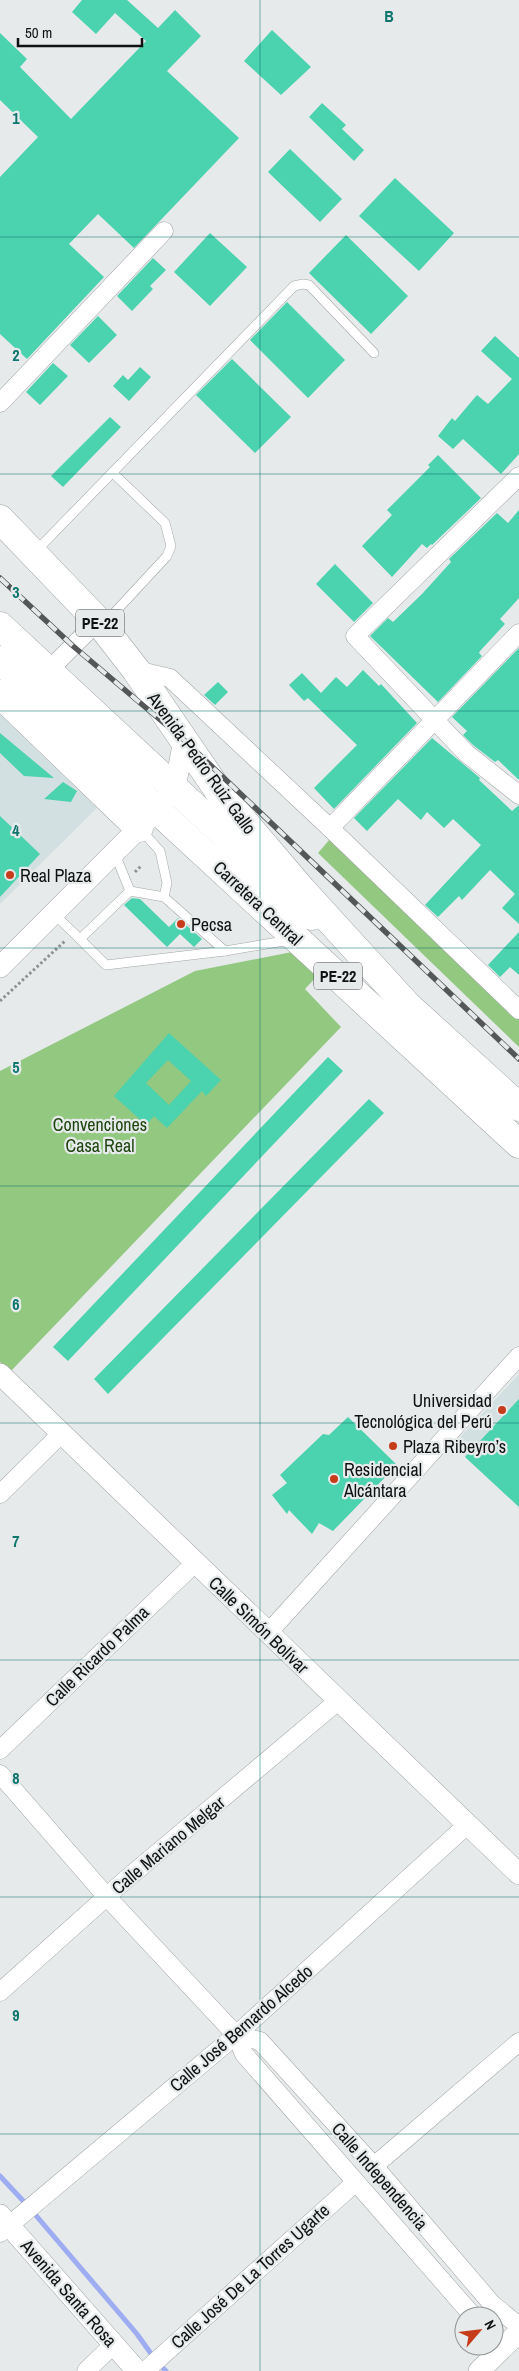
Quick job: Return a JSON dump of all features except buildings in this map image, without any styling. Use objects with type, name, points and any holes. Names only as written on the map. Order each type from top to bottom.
[{"type":"main road","name":"Avenida Pedro Ruiz Gallo","points":[[0,519],[100,624],[136,670],[222,796],[265,848],[407,1005]]},
{"type":"main road","name":"Carretera Central","points":[[0,626],[519,1107]]},
{"type":"main road","name":"Carretera Central","points":[[0,660],[148,819],[298,939],[519,1144]]},
{"type":"main road","points":[[0,694],[148,819]]},
{"type":"street","points":[[0,403],[164,231]]},
{"type":"street","points":[[519,476],[355,636],[466,753],[519,796]]},
{"type":"street","points":[[48,670],[100,624]]},
{"type":"street","points":[[330,828],[433,719],[519,633]]},
{"type":"street","points":[[136,670],[170,678],[330,828],[519,1010]]},
{"type":"street","points":[[0,967],[148,819],[175,788],[184,740]]},
{"type":"street","points":[[268,1633],[519,1356]]},
{"type":"street","name":"Calle Simón Bolívar","points":[[0,1374],[519,1874]]},
{"type":"street","points":[[0,1494],[61,1434]]},
{"type":"street","name":"Calle Ricardo Palma","points":[[0,1750],[195,1563]]},
{"type":"street","name":"Calle Mariano Melgar","points":[[0,1992],[107,1897],[338,1701]]},
{"type":"street","name":"Calle Independencia","points":[[0,1774],[107,1897],[236,2035],[244,2054],[465,2306]]},
{"type":"street","name":"Calle José Bernardo Alcedo","points":[[3,2224],[236,2035],[468,1825]]},
{"type":"street","name":"Calle Independencia","points":[[236,2035],[260,2041],[374,2166],[492,2304],[519,2326]]},
{"type":"street","points":[[374,2166],[519,2042]]},
{"type":"street","name":"Calle José De La Torres Ugarte","points":[[145,2371],[356,2182]]},
{"type":"street","name":"Avenida Santa Rosa","points":[[3,2224],[137,2371]]},
{"type":"street","points":[[504,2341],[519,2332]]},
{"type":"street","points":[[86,2371],[114,2344]]},
{"type":"street","points":[[479,2371],[490,2356]]},
{"type":"lane","points":[[34,553],[294,286],[309,285],[374,353]]},
{"type":"lane","points":[[100,624],[167,556],[171,546],[165,523],[113,473]]},
{"type":"lane","points":[[148,819],[160,851],[167,883],[164,896]]},
{"type":"lane","points":[[114,853],[130,891]]},
{"type":"lane","points":[[130,891],[164,896],[225,951]]},
{"type":"lane","points":[[80,940],[130,891]]},
{"type":"lane","points":[[54,914],[106,965],[225,951],[298,939]]},
{"type":"shaded area","points":[[0,715],[97,808],[0,904]]},
{"type":"shaded area","name":"Universidad Tecnológica del Perú","points":[[519,1374],[519,1507],[453,1445]]},
{"type":"green space","points":[[330,839],[519,1015],[519,1047],[318,853]]},
{"type":"green space","name":"Convenciones Casa Real","points":[[292,952],[318,975],[305,989],[341,1027],[10,1372],[0,1362],[0,1071],[195,971]]},
{"type":"waterway","points":[[0,2176],[27,2205]]},
{"type":"waterway","points":[[33,2212],[137,2334],[152,2355]]},
{"type":"waterway","points":[[163,2368],[166,2371]]},
{"type":"railway","points":[[0,578],[73,646],[184,740],[519,1059]]},
{"type":"place","name":"Real Plaza","points":[[10,875]]},
{"type":"place","name":"Pecsa","points":[[181,924]]},
{"type":"place","name":"Universidad Tecnológica del Perú","points":[[502,1410]]},
{"type":"place","name":"Plaza Ribeyro’s","points":[[393,1446]]},
{"type":"place","name":"Residencial Alcántara","points":[[334,1479]]}]
